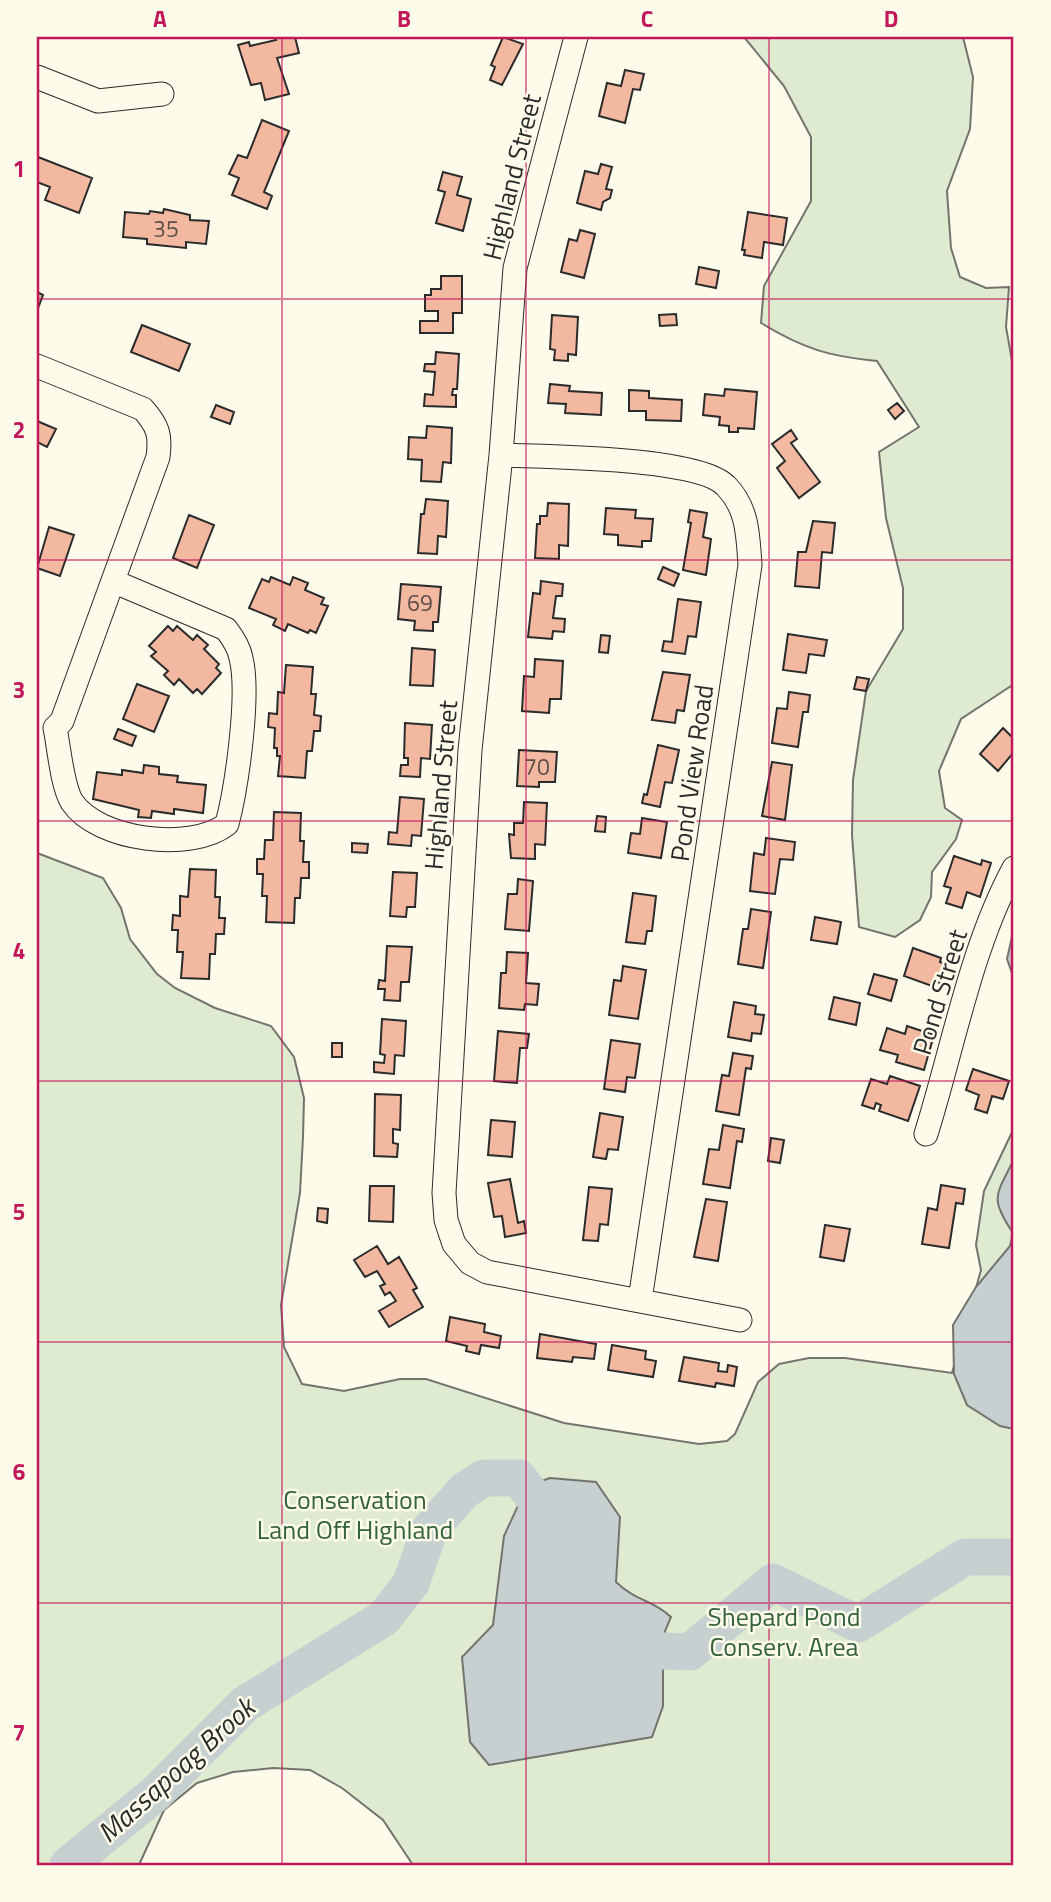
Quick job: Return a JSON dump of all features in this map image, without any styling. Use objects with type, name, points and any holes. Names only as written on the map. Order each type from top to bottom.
[{"type":"street","name":"Highland Street","points":[[576,37],[515,268],[501,455],[467,790],[445,1140],[446,1220],[458,1251],[470,1263],[487,1272],[517,1280],[740,1320]]},
{"type":"street","points":[[37,77],[98,101],[162,94]]},
{"type":"street","points":[[37,366],[147,413],[156,423],[161,436],[158,457],[115,582],[62,721],[46,726],[70,799],[83,816],[108,829],[168,839],[216,832],[227,824],[239,763],[244,677],[241,656],[234,639],[226,629],[115,582]]},
{"type":"street","name":"Pond View Road","points":[[501,455],[677,467],[708,474],[725,484],[742,507],[748,531],[750,565],[640,1300]]},
{"type":"street","name":"Pond Street","points":[[926,1134],[977,961],[1002,890],[1014,869]]},
{"type":"green space","points":[[744,37],[963,37],[973,77],[970,129],[947,191],[951,248],[960,277],[986,288],[1009,287],[1006,327],[1014,372],[1014,684],[961,719],[939,771],[945,808],[962,820],[956,839],[932,872],[931,897],[920,920],[895,937],[859,927],[852,835],[853,780],[866,691],[903,629],[903,588],[886,518],[879,452],[919,427],[877,361],[817,350],[761,323],[764,286],[811,201],[811,137],[784,86]]},
{"type":"green space","points":[[37,853],[103,878],[121,908],[130,939],[157,974],[175,988],[215,1008],[271,1026],[294,1057],[304,1098],[303,1137],[300,1193],[281,1305],[284,1347],[302,1384],[344,1391],[400,1379],[426,1379],[564,1423],[699,1444],[727,1441],[735,1434],[758,1382],[779,1364],[809,1358],[845,1358],[952,1373],[981,1270],[976,1245],[984,1191],[1014,1128],[1014,1865],[413,1865],[383,1820],[342,1788],[310,1770],[273,1768],[233,1772],[197,1783],[164,1810],[139,1865],[37,1865]]},
{"type":"shaded area","points":[[1014,928],[1014,979],[1007,959]]},
{"type":"shaded area","points":[[1014,1159],[1014,1429],[1000,1426],[967,1405],[954,1374],[953,1325],[976,1287],[1010,1246],[1013,1233],[1000,1211],[998,1196]]},
{"type":"shaded area","points":[[550,1478],[596,1482],[620,1517],[616,1582],[671,1617],[663,1636],[663,1706],[652,1737],[489,1765],[470,1742],[462,1657],[493,1625],[504,1536],[527,1486]]},
{"type":"building","points":[[275,37],[295,37],[299,53],[277,58],[289,94],[265,100],[261,83],[251,85],[238,45],[249,42],[250,46],[276,40]]},
{"type":"building","points":[[503,37],[523,44],[502,85],[490,80],[495,67],[491,65]]},
{"type":"building","points":[[625,70],[644,74],[640,90],[633,89],[625,123],[599,116],[607,83],[621,86]]},
{"type":"building","points":[[262,120],[289,131],[264,192],[272,196],[267,209],[232,195],[239,178],[229,174],[238,155],[247,158]]},
{"type":"building","points":[[38,157],[92,178],[79,213],[45,200],[50,187],[37,182]]},
{"type":"building","points":[[601,164],[612,167],[606,189],[612,190],[610,198],[603,202],[601,210],[577,203],[585,171],[598,174]]},
{"type":"building","points":[[443,172],[462,177],[457,195],[471,199],[463,231],[436,223],[445,192],[438,190]]},
{"type":"building","points":[[164,209],[190,215],[190,220],[209,221],[206,244],[186,242],[186,248],[147,244],[147,239],[123,237],[125,212],[163,213]]},
{"type":"building","points":[[748,212],[787,218],[783,245],[764,242],[762,258],[744,255],[745,250],[742,250]]},
{"type":"building","points":[[580,230],[595,234],[584,278],[561,272],[569,239],[577,241]]},
{"type":"building","points":[[699,267],[719,271],[716,288],[696,284]]},
{"type":"building","points":[[441,276],[462,276],[462,313],[453,313],[453,333],[420,333],[420,321],[438,321],[438,311],[425,311],[425,295],[431,295],[431,289],[441,289]]},
{"type":"building","points":[[37,292],[43,295],[37,311]]},
{"type":"building","points":[[676,314],[677,325],[660,326],[659,315]]},
{"type":"building","points":[[552,315],[578,317],[576,355],[568,354],[568,361],[554,360],[555,350],[550,349]]},
{"type":"building","points":[[142,325],[190,344],[179,371],[131,352]]},
{"type":"building","points":[[436,352],[459,354],[457,389],[453,389],[452,395],[456,395],[456,407],[424,406],[425,394],[433,395],[435,372],[424,371],[425,364],[435,364]]},
{"type":"building","points":[[550,384],[570,386],[569,391],[602,393],[601,415],[565,413],[566,404],[548,403]]},
{"type":"building","points":[[725,389],[757,392],[754,429],[738,428],[738,432],[729,432],[729,426],[719,425],[720,417],[703,415],[705,394],[724,396]]},
{"type":"building","points":[[629,390],[649,391],[649,398],[682,400],[681,421],[646,420],[646,411],[629,411]]},
{"type":"building","points":[[897,403],[904,411],[895,419],[888,410]]},
{"type":"building","points":[[216,405],[234,412],[230,424],[211,417]]},
{"type":"building","points":[[37,421],[56,429],[47,447],[37,442]]},
{"type":"building","points":[[427,426],[452,428],[451,463],[443,462],[441,482],[421,481],[422,460],[408,459],[409,437],[426,438]]},
{"type":"building","points":[[791,430],[797,439],[791,443],[820,482],[799,498],[777,468],[785,461],[772,444]]},
{"type":"building","points":[[426,499],[448,501],[446,537],[438,536],[437,554],[418,553],[421,514],[424,514]]},
{"type":"building","points":[[548,503],[569,504],[568,546],[559,545],[559,559],[535,558],[537,524],[540,524],[540,516],[547,516]]},
{"type":"building","points":[[606,508],[636,510],[635,518],[653,519],[651,541],[642,541],[642,547],[618,545],[618,535],[604,534]]},
{"type":"building","points":[[690,510],[707,513],[703,537],[711,539],[706,575],[683,570],[691,523],[688,522]]},
{"type":"building","points":[[189,515],[214,525],[197,568],[173,558]]},
{"type":"building","points":[[813,521],[835,523],[832,553],[822,552],[819,588],[795,586],[798,552],[806,552]]},
{"type":"building","points":[[49,527],[74,535],[60,576],[37,568]]},
{"type":"building","points":[[663,567],[679,574],[674,586],[658,579]]},
{"type":"building","points":[[271,577],[290,585],[293,577],[308,583],[305,590],[324,598],[321,604],[328,606],[316,633],[310,630],[308,633],[288,624],[285,631],[273,625],[276,619],[249,608],[262,579],[269,582]]},
{"type":"building","points":[[541,581],[563,584],[562,596],[556,596],[553,618],[565,619],[564,632],[553,631],[552,639],[528,637],[533,593],[540,594]]},
{"type":"building","points":[[401,584],[441,587],[438,622],[433,622],[433,631],[414,630],[415,621],[398,619]]},
{"type":"building","points":[[678,599],[701,602],[696,637],[688,636],[685,654],[662,651],[664,641],[672,642]]},
{"type":"building","points":[[168,626],[173,631],[177,626],[193,640],[197,635],[208,645],[204,649],[219,664],[216,668],[221,673],[202,694],[197,689],[193,693],[179,679],[174,685],[164,675],[168,671],[151,656],[156,652],[149,646]]},
{"type":"building","points":[[788,634],[827,640],[824,656],[809,654],[806,673],[783,670]]},
{"type":"building","points":[[601,635],[610,636],[608,653],[599,652]]},
{"type":"building","points":[[412,648],[435,650],[433,686],[410,685]]},
{"type":"building","points":[[535,659],[563,661],[561,699],[550,699],[549,713],[522,711],[524,676],[534,677]]},
{"type":"building","points":[[286,665],[313,667],[311,694],[316,694],[314,715],[321,716],[320,731],[314,731],[312,751],[307,751],[305,778],[278,776],[280,756],[277,756],[277,748],[274,748],[275,728],[268,727],[269,713],[277,714],[278,692],[284,693]]},
{"type":"building","points":[[663,672],[690,675],[684,711],[677,710],[675,723],[652,720]]},
{"type":"building","points":[[857,677],[869,679],[866,691],[854,689]]},
{"type":"building","points":[[137,684],[169,696],[154,732],[123,719]]},
{"type":"building","points":[[789,692],[810,695],[808,712],[803,712],[798,747],[772,743],[777,708],[787,709]]},
{"type":"building","points":[[405,723],[432,725],[430,759],[421,758],[420,777],[400,776],[401,765],[408,765],[408,758],[404,758]]},
{"type":"building","points":[[1003,728],[1014,739],[1014,752],[998,771],[980,754]]},
{"type":"building","points":[[118,729],[136,736],[132,746],[114,739]]},
{"type":"building","points":[[658,745],[679,750],[672,783],[665,782],[660,807],[642,803],[644,794],[647,795]]},
{"type":"building","points":[[519,750],[557,752],[555,782],[539,782],[539,787],[517,786]]},
{"type":"building","points":[[772,762],[792,765],[785,820],[762,816]]},
{"type":"building","points":[[144,765],[159,767],[159,774],[178,776],[177,782],[206,785],[203,813],[174,809],[174,814],[152,811],[151,818],[138,817],[139,810],[93,799],[97,772],[122,775],[122,770],[143,773]]},
{"type":"building","points":[[400,797],[424,799],[421,836],[412,835],[411,846],[388,844],[389,832],[397,833]]},
{"type":"building","points":[[524,802],[547,803],[545,845],[535,844],[535,859],[511,858],[509,834],[514,835],[514,823],[523,823]]},
{"type":"building","points":[[274,812],[301,813],[300,841],[304,841],[303,862],[309,862],[309,878],[301,878],[300,898],[295,898],[294,923],[266,922],[267,896],[262,896],[263,874],[257,874],[257,859],[264,859],[265,840],[273,840]]},
{"type":"building","points":[[597,816],[606,817],[605,832],[595,831]]},
{"type":"building","points":[[642,818],[667,822],[661,858],[628,853],[631,833],[640,834]]},
{"type":"building","points":[[766,838],[795,842],[793,860],[780,859],[775,894],[750,891],[754,853],[764,855]]},
{"type":"building","points":[[352,843],[368,844],[367,853],[352,852]]},
{"type":"building","points":[[954,856],[981,865],[982,860],[991,863],[980,897],[967,892],[962,908],[946,903],[951,888],[944,886]]},
{"type":"building","points":[[190,869],[216,870],[215,897],[220,897],[219,918],[225,918],[224,934],[216,934],[215,954],[210,954],[209,979],[181,978],[183,952],[177,952],[178,930],[172,930],[173,915],[180,916],[180,896],[188,897]]},
{"type":"building","points":[[393,872],[417,873],[415,907],[407,907],[406,917],[390,916]]},
{"type":"building","points":[[518,879],[533,881],[529,931],[505,929],[508,894],[517,894]]},
{"type":"building","points":[[633,893],[656,896],[652,931],[647,931],[645,944],[626,942]]},
{"type":"building","points":[[751,909],[771,912],[763,968],[738,964],[743,929],[748,929]]},
{"type":"building","points":[[815,917],[841,922],[837,944],[811,940]]},
{"type":"building","points":[[387,946],[412,947],[409,982],[401,982],[400,1001],[384,1000],[385,989],[378,989],[379,980],[385,981]]},
{"type":"building","points":[[913,948],[941,958],[940,962],[947,964],[940,983],[934,981],[932,986],[904,976]]},
{"type":"building","points":[[507,952],[528,953],[526,983],[539,984],[537,1005],[525,1004],[524,1010],[499,1008],[501,973],[506,973]]},
{"type":"building","points":[[623,966],[646,970],[638,1019],[609,1015],[614,980],[621,981]]},
{"type":"building","points":[[874,974],[897,980],[891,1001],[868,994]]},
{"type":"building","points":[[834,997],[860,1003],[856,1025],[829,1019]]},
{"type":"building","points":[[734,1002],[756,1006],[755,1014],[764,1015],[761,1034],[752,1033],[751,1041],[728,1037]]},
{"type":"building","points":[[382,1019],[406,1021],[404,1056],[395,1055],[394,1074],[374,1072],[374,1062],[384,1063],[385,1055],[380,1054]]},
{"type":"building","points":[[907,1026],[934,1035],[924,1070],[896,1062],[898,1055],[880,1050],[887,1028],[905,1034]]},
{"type":"building","points":[[498,1031],[529,1034],[527,1048],[520,1048],[517,1083],[494,1081]]},
{"type":"building","points":[[611,1040],[640,1044],[635,1078],[627,1077],[625,1092],[604,1089]]},
{"type":"building","points":[[332,1043],[342,1043],[342,1057],[332,1057]]},
{"type":"building","points":[[733,1053],[753,1056],[751,1069],[746,1068],[739,1115],[716,1111],[722,1075],[729,1076]]},
{"type":"building","points":[[973,1069],[1009,1081],[1003,1099],[992,1096],[987,1113],[975,1109],[979,1095],[966,1090]]},
{"type":"building","points":[[890,1076],[920,1086],[908,1121],[879,1111],[881,1105],[876,1103],[874,1109],[862,1105],[871,1079],[887,1084]]},
{"type":"building","points":[[375,1094],[401,1095],[400,1130],[393,1129],[393,1143],[398,1144],[397,1157],[374,1156]]},
{"type":"building","points":[[600,1113],[623,1117],[618,1150],[608,1149],[606,1159],[593,1157]]},
{"type":"building","points":[[491,1120],[515,1122],[512,1157],[488,1155]]},
{"type":"building","points":[[723,1125],[744,1129],[742,1142],[737,1141],[730,1188],[703,1184],[709,1149],[719,1150]]},
{"type":"building","points":[[771,1138],[784,1140],[780,1163],[768,1161]]},
{"type":"building","points":[[510,1179],[518,1223],[524,1221],[526,1233],[505,1237],[502,1216],[494,1217],[488,1183]]},
{"type":"building","points":[[941,1185],[965,1189],[963,1204],[956,1203],[949,1248],[922,1244],[928,1208],[937,1210]]},
{"type":"building","points":[[370,1186],[394,1186],[393,1222],[369,1221]]},
{"type":"building","points":[[589,1187],[612,1189],[608,1225],[600,1224],[598,1241],[583,1240]]},
{"type":"building","points":[[706,1199],[727,1202],[718,1261],[694,1257]]},
{"type":"building","points":[[318,1208],[328,1209],[327,1223],[317,1221]]},
{"type":"building","points":[[825,1225],[850,1229],[844,1261],[820,1257]]},
{"type":"building","points":[[377,1246],[388,1264],[399,1257],[417,1288],[413,1290],[423,1307],[389,1327],[379,1311],[396,1301],[390,1292],[385,1295],[380,1286],[385,1284],[377,1271],[365,1277],[354,1260]]},
{"type":"building","points":[[450,1317],[485,1324],[484,1332],[501,1336],[499,1348],[481,1345],[479,1354],[466,1351],[467,1346],[446,1341]]},
{"type":"building","points":[[540,1334],[596,1344],[594,1359],[573,1357],[572,1362],[537,1358]]},
{"type":"building","points":[[612,1345],[646,1351],[645,1359],[656,1361],[653,1377],[608,1370]]},
{"type":"building","points":[[684,1357],[719,1363],[718,1371],[727,1372],[728,1365],[737,1367],[734,1386],[716,1383],[715,1387],[679,1381]]},
{"type":"waterway","name":"Massapoag Brook","points":[[68,1865],[156,1793],[245,1704],[384,1618],[411,1583],[430,1529],[465,1490],[484,1478],[519,1478],[555,1526]]},
{"type":"waterway","name":"Massapoag Brook","points":[[624,1630],[637,1650],[690,1652],[773,1582],[858,1624],[965,1557],[1014,1557]]},
{"type":"park label","name":"Conservation Land Off Highland","points":[[355,1515]]},
{"type":"park label","name":"Shepard Pond Conserv. Area","points":[[784,1632]]}]
